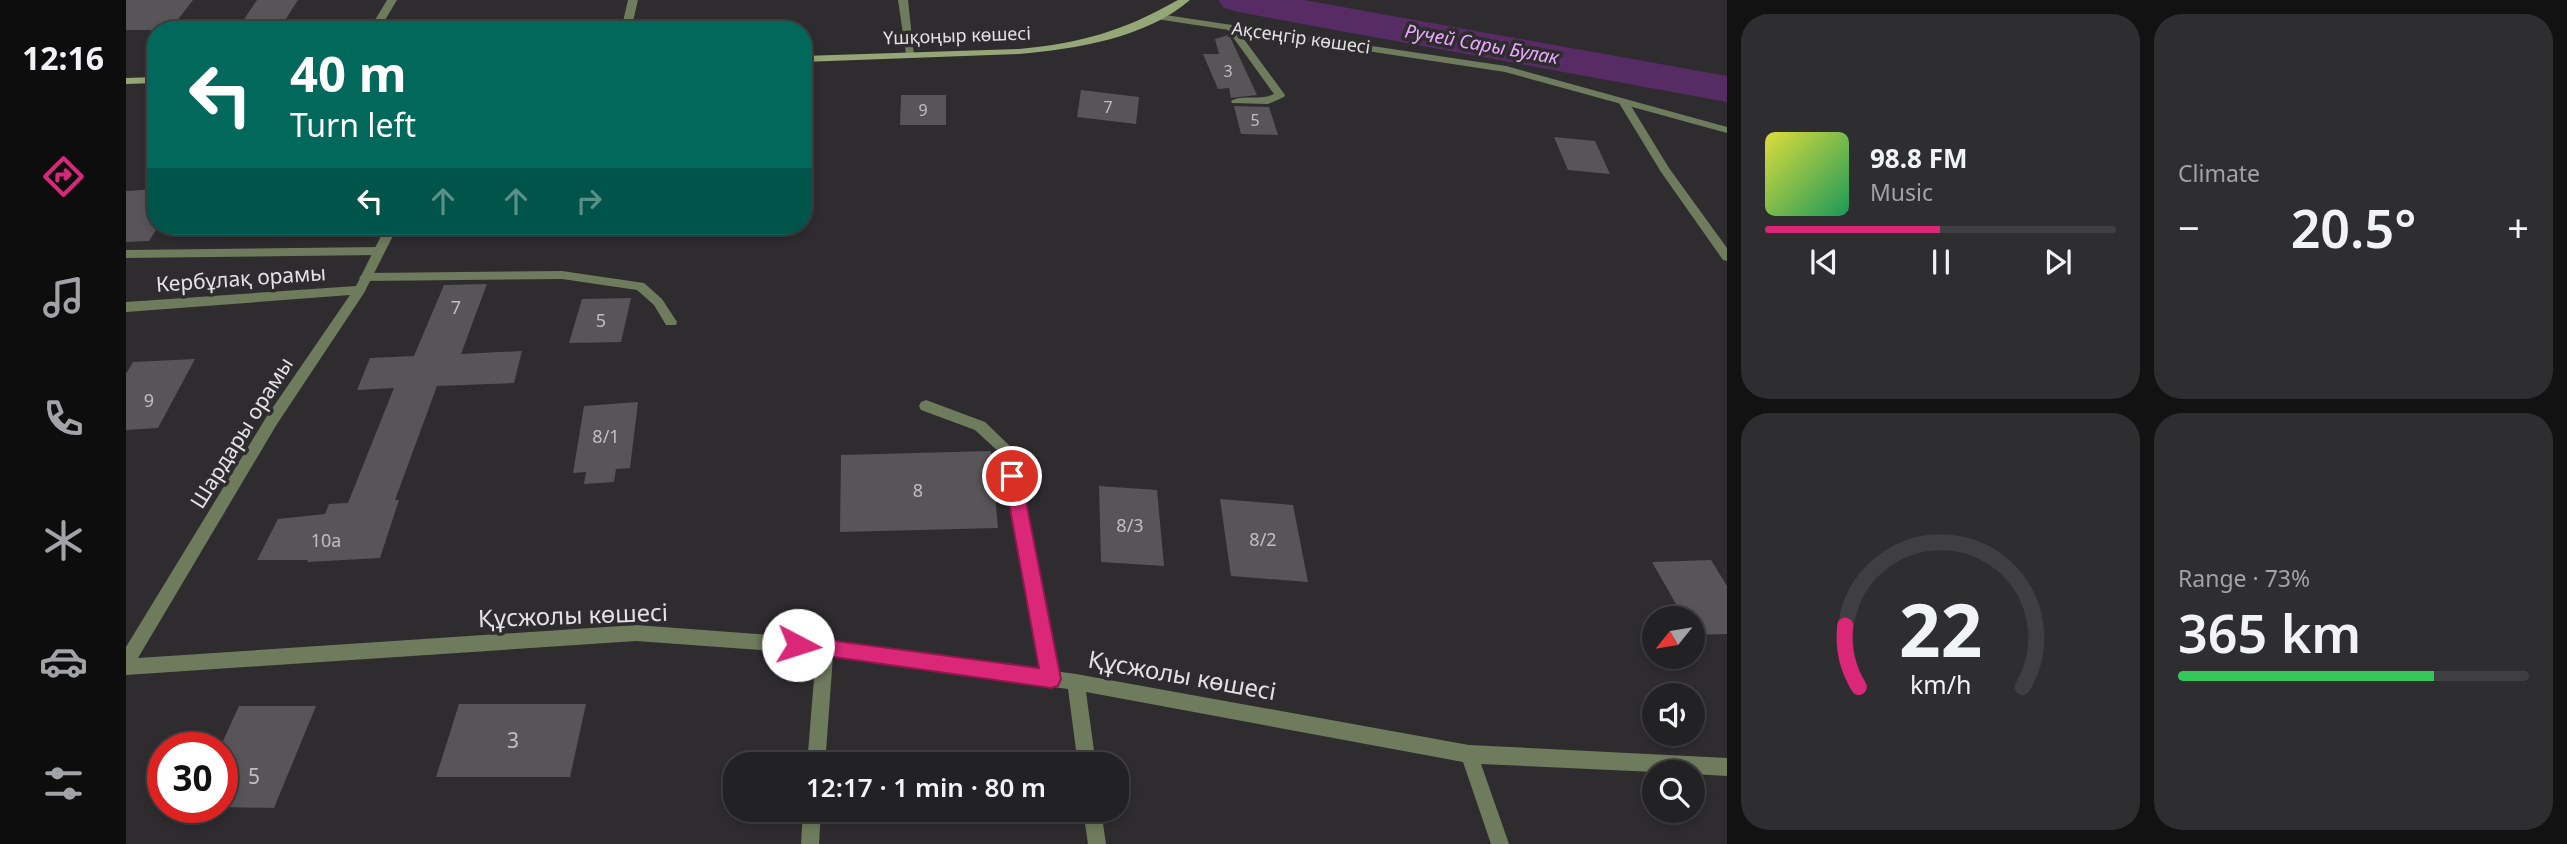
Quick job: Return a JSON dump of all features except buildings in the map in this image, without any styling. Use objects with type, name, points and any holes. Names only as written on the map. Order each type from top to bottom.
[{"type":"main road","name":"Үшқоңыр көшесі","points":[[812,59],[911,54],[1010,55],[1072,46],[1117,34],[1159,17],[1185,0]]},
{"type":"main road","points":[[126,81],[147,80]]},
{"type":"street","points":[[379,21],[392,0]]},
{"type":"street","points":[[628,21],[633,0]]},
{"type":"street","points":[[903,0],[911,54]]},
{"type":"street","name":"Ақсеңгір көшесі","points":[[1159,17],[1506,69],[1727,130]]},
{"type":"street","points":[[1232,29],[1280,95],[1268,101],[1236,101]]},
{"type":"street","points":[[1624,103],[1665,170],[1727,257]]},
{"type":"street","name":"Шардары орамы","points":[[126,665],[272,420],[363,283],[387,235]]},
{"type":"street","points":[[126,254],[379,251]]},
{"type":"street","name":"Кербұлақ орамы","points":[[126,307],[363,283],[562,275],[640,286],[659,302],[671,322]]},
{"type":"street","points":[[926,406],[980,426],[1007,450],[1051,679]]},
{"type":"street","name":"Құсжолы көшесі","points":[[126,665],[636,633],[825,647],[1076,682],[1219,706],[1469,754],[1727,767]]},
{"type":"street","points":[[817,752],[825,647]]},
{"type":"street","points":[[1076,682],[1085,752]]},
{"type":"street","points":[[1469,754],[1500,844]]},
{"type":"street","points":[[810,844],[811,822]]},
{"type":"street","points":[[1094,822],[1097,844]]},
{"type":"waterway","name":"Ручей Сары Булак","points":[[1238,0],[1727,89]]},
{"type":"route","points":[[798,645],[1051,679],[1012,476]]}]
